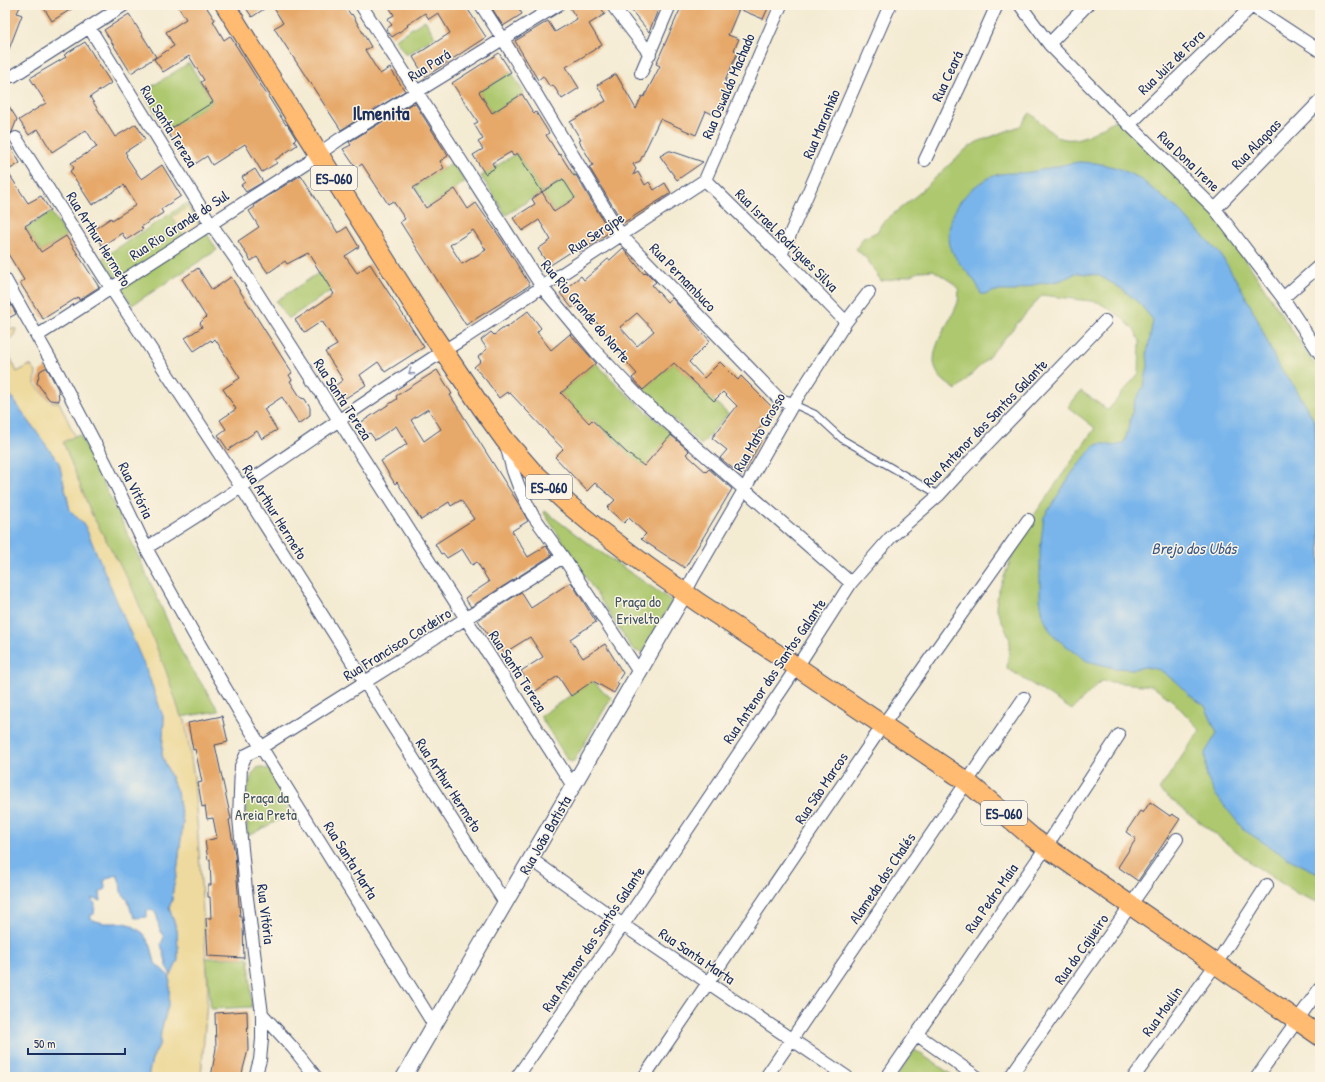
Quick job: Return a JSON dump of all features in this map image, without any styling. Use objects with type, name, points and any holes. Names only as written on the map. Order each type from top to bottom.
[{"type":"main road","name":"ES-060","points":[[225,5],[444,351],[505,440],[531,470],[598,529],[648,567],[967,782],[1033,838],[1320,1036]]},
{"type":"street","points":[[13,76],[124,5]]},
{"type":"street","name":"Rua Rio Grande do Norte","points":[[361,5],[542,287],[596,352],[641,399],[851,583]]},
{"type":"street","name":"Rua Pernambuco","points":[[481,5],[621,235],[780,400],[793,404]]},
{"type":"street","name":"Rua Pará","points":[[319,154],[340,139],[558,5]]},
{"type":"street","points":[[612,5],[650,54]]},
{"type":"street","points":[[641,73],[670,5]]},
{"type":"street","name":"Rua Oswaldo Machado","points":[[705,180],[781,5]]},
{"type":"street","name":"Rua Maranhão","points":[[782,255],[890,5]]},
{"type":"street","name":"Rua Ceará","points":[[925,160],[997,5]]},
{"type":"street","name":"Rua Dona Irene","points":[[1020,5],[1049,44],[1215,209],[1283,298],[1320,354]]},
{"type":"street","points":[[1049,44],[1087,5]]},
{"type":"street","points":[[1251,6],[1320,51]]},
{"type":"street","name":"Rua Juiz de Fora","points":[[1129,125],[1251,6]]},
{"type":"street","name":"Rua Santa Tereza","points":[[89,27],[211,224],[240,265],[465,620],[573,786]]},
{"type":"street","name":"Rua Alagoas","points":[[1215,209],[1320,100]]},
{"type":"street","name":"Rua Arthur Hermeto","points":[[16,138],[111,288],[241,487],[505,903]]},
{"type":"street","name":"Rua Rio Grande do Sul","points":[[36,336],[319,154]]},
{"type":"street","name":"Rua Sergipe","points":[[146,548],[241,487],[338,420],[705,180]]},
{"type":"street","name":"Rua Israel Rodrigues Silva","points":[[705,180],[782,255],[846,322]]},
{"type":"street","points":[[1283,298],[1320,265]]},
{"type":"street","name":"Rua Vitória","points":[[5,279],[102,457],[146,548],[240,713]]},
{"type":"street","name":"Rua Mato Grosso","points":[[685,593],[793,404],[846,322],[869,292]]},
{"type":"street","name":"Rua Antenor dos Santos Galante","points":[[517,1077],[623,925],[797,667],[851,583],[890,538],[939,495],[1106,321]]},
{"type":"street","points":[[505,440],[518,487],[532,514],[563,557],[639,672]]},
{"type":"street","name":"Rua São Marcos","points":[[644,1077],[884,725],[1028,520]]},
{"type":"street","name":"Rua Francisco Cordeiro","points":[[246,755],[262,747],[365,684],[563,557]]},
{"type":"street","name":"Rua João Batista","points":[[404,1077],[685,593]]},
{"type":"street","name":"Alameda dos Chalés","points":[[766,1077],[1024,698]]},
{"type":"street","name":"Rua Santa Marta","points":[[240,713],[434,1025]]},
{"type":"street","name":"Rua Pedro Maia","points":[[887,1077],[1046,847],[1119,735]]},
{"type":"street","name":"Rua Vitória","points":[[246,755],[241,766],[239,799],[240,825],[262,1014],[260,1060],[255,1077]]},
{"type":"street","name":"Rua do Cajueiro","points":[[1010,1077],[1177,839]]},
{"type":"street","name":"Rua Santa Marta","points":[[531,859],[623,925],[848,1077]]},
{"type":"street","name":"Rua Moulin","points":[[1134,1077],[1216,964],[1267,885]]},
{"type":"street","points":[[1257,1077],[1320,988]]},
{"type":"street","points":[[262,1014],[293,1048],[316,1077]]},
{"type":"street","points":[[916,1034],[977,1077]]},
{"type":"lane","name":"Rua Pernambuco","points":[[793,404],[815,414],[842,439],[939,495]]},
{"type":"green space","points":[[425,20],[435,37],[406,55],[395,39]]},
{"type":"green space","points":[[189,63],[213,102],[167,131],[143,92]]},
{"type":"green space","points":[[511,72],[524,93],[492,113],[479,92]]},
{"type":"green space","name":"Brejo dos Ubás","points":[[1030,113],[1055,135],[1066,139],[1074,139],[1090,134],[1118,118],[1219,219],[1320,373],[1320,903],[1298,894],[1254,865],[1159,790],[1200,730],[1173,701],[1152,686],[1101,681],[1072,710],[1007,668],[1010,640],[996,607],[998,592],[1012,557],[1032,518],[1095,428],[1068,407],[1081,391],[1108,410],[1139,373],[1140,341],[1134,330],[1120,316],[1098,302],[1042,295],[985,361],[956,390],[944,381],[938,374],[934,356],[940,338],[955,310],[958,302],[959,290],[953,283],[933,270],[921,271],[912,275],[881,281],[867,259],[856,249],[863,238],[877,232],[882,223],[917,195],[966,149],[977,142],[1020,126]]},
{"type":"green space","points":[[517,153],[542,192],[506,215],[481,176]]},
{"type":"green space","points":[[453,162],[465,182],[428,207],[415,187]]},
{"type":"green space","points":[[574,173],[580,182],[575,198],[554,212],[542,192]]},
{"type":"green space","points":[[187,203],[217,250],[132,305],[102,258]]},
{"type":"green space","points":[[51,212],[66,236],[41,252],[26,228]]},
{"type":"green space","points":[[320,272],[332,290],[288,319],[276,301]]},
{"type":"green space","points":[[596,363],[621,389],[672,434],[644,467],[627,453],[593,419],[583,429],[569,416],[576,409],[561,393]]},
{"type":"green space","points":[[674,363],[728,414],[701,445],[643,390]]},
{"type":"green space","points":[[80,435],[136,551],[182,653],[219,711],[181,717],[166,671],[131,585],[91,513],[63,442]]},
{"type":"green space","name":"Praça do Erivelto","points":[[545,511],[586,542],[672,601],[643,653],[636,651],[631,647],[544,513]]},
{"type":"green space","points":[[592,681],[611,698],[574,761],[571,762],[568,760],[540,716]]},
{"type":"green space","name":"Praça da Areia Preta","points":[[258,767],[271,770],[290,814],[248,836],[246,814],[247,792],[251,777]]},
{"type":"green space","points":[[206,958],[249,958],[252,1007],[211,1009]]},
{"type":"green space","points":[[915,1050],[955,1077],[896,1077]]},
{"type":"sand","points":[[188,207],[200,227],[184,237],[172,217]]},
{"type":"sand","points":[[11,319],[9,328],[16,329],[14,335],[5,344],[5,322]]},
{"type":"sand","points":[[5,346],[17,372],[30,365],[36,372],[35,384],[51,402],[59,402],[75,436],[63,442],[91,513],[131,585],[166,671],[181,717],[185,720],[194,777],[208,988],[201,1077],[148,1077],[152,1059],[160,1043],[161,1031],[169,1002],[167,982],[178,960],[177,930],[169,908],[177,873],[183,822],[177,792],[162,755],[164,719],[85,526],[70,510],[59,463],[5,388]]},
{"type":"water","name":"Brejo dos Ubás","points":[[1079,162],[1096,163],[1118,168],[1139,178],[1179,210],[1221,255],[1257,318],[1277,364],[1295,387],[1315,422],[1316,446],[1320,454],[1320,874],[1289,859],[1244,830],[1215,794],[1207,778],[1205,753],[1217,733],[1205,706],[1188,694],[1176,682],[1160,670],[1146,667],[1133,669],[1115,668],[1087,661],[1057,639],[1049,629],[1043,616],[1040,599],[1040,550],[1044,517],[1072,473],[1094,446],[1102,444],[1113,446],[1125,441],[1135,401],[1144,385],[1148,366],[1147,353],[1153,320],[1140,304],[1122,289],[1098,275],[1077,273],[1059,281],[1037,284],[1015,291],[995,291],[987,294],[981,294],[976,283],[954,256],[950,245],[949,233],[955,210],[962,200],[970,191],[989,178],[1000,174],[1031,172]]},
{"type":"water","points":[[5,388],[59,463],[70,510],[85,526],[148,674],[164,719],[162,755],[177,792],[183,822],[177,873],[169,908],[177,930],[178,948],[178,960],[171,976],[161,944],[164,937],[161,933],[156,914],[154,911],[147,910],[147,917],[135,918],[128,900],[121,892],[120,882],[117,875],[107,878],[104,882],[106,889],[100,892],[101,901],[91,898],[95,904],[94,914],[90,916],[92,920],[104,923],[125,923],[143,933],[151,946],[155,963],[170,977],[169,1002],[161,1031],[160,1043],[152,1059],[148,1077],[5,1077]]},
{"type":"building","points":[[5,5],[21,5],[17,13],[22,15],[6,57]]},
{"type":"building","points":[[42,5],[78,5],[52,21]]},
{"type":"building","points":[[177,5],[205,5],[215,20],[213,21],[224,40],[230,36],[296,139],[294,141],[297,145],[275,160],[277,163],[262,172],[245,144],[212,165],[207,156],[195,164],[185,148],[180,151],[167,131],[213,102],[201,82],[204,80],[189,56],[163,72],[154,59],[174,46],[166,32],[186,19]]},
{"type":"building","points":[[244,5],[270,5],[252,17]]},
{"type":"building","points":[[272,5],[344,5],[351,15],[352,14],[371,47],[365,50],[380,74],[390,68],[405,91],[341,130],[274,28],[283,23]]},
{"type":"building","points":[[388,5],[465,5],[486,37],[425,77],[413,57],[450,33],[438,13],[429,19],[425,13],[392,37],[386,29],[392,25],[387,19],[394,15]]},
{"type":"building","points":[[490,5],[517,5],[522,14],[503,26]]},
{"type":"building","points":[[568,5],[599,5],[605,14],[589,24],[602,45],[566,67],[579,88],[562,99],[553,85],[550,87],[543,76],[538,80],[515,41],[548,21],[555,32],[577,19]]},
{"type":"building","points":[[627,5],[660,5],[649,32]]},
{"type":"building","points":[[682,5],[761,5],[768,8],[763,19],[739,9],[728,35],[739,39],[734,50],[738,52],[725,81],[734,85],[723,112],[717,109],[714,115],[706,111],[696,135],[660,119],[640,161],[633,164],[636,169],[633,175],[638,172],[645,185],[649,182],[654,190],[665,183],[671,193],[623,223],[589,167],[593,165],[579,141],[581,140],[570,122],[606,101],[597,85],[616,74],[636,109],[660,66],[656,64]]},
{"type":"building","points":[[129,14],[156,57],[131,73],[104,30]]},
{"type":"building","points":[[85,42],[111,83],[90,97],[115,137],[136,124],[145,139],[125,152],[127,155],[126,156],[142,179],[162,165],[181,196],[161,209],[163,213],[141,227],[143,229],[126,240],[122,233],[102,246],[93,230],[111,218],[112,220],[136,205],[124,185],[92,205],[70,171],[74,168],[71,163],[97,147],[86,130],[52,152],[38,129],[29,135],[19,120],[46,103],[30,78],[66,57],[64,55]]},
{"type":"building","points":[[499,53],[511,72],[479,92],[492,113],[522,94],[534,114],[536,112],[549,133],[546,135],[574,176],[576,175],[610,232],[579,252],[577,248],[549,266],[538,249],[551,240],[539,220],[522,231],[513,218],[535,204],[532,199],[542,192],[517,153],[513,156],[511,152],[492,163],[495,168],[485,174],[473,155],[483,149],[478,142],[483,139],[474,124],[478,122],[452,83]],"holes":[[[563,179],[575,198],[554,212],[542,192]]]},
{"type":"building","points":[[5,100],[17,119],[12,132],[9,135],[8,142],[20,163],[7,171],[28,203],[41,196],[50,210],[25,226],[41,252],[66,236],[99,287],[79,300],[78,297],[43,319],[20,283],[24,280],[5,249]]},
{"type":"building","points":[[415,103],[448,156],[440,161],[444,168],[413,188],[426,208],[455,189],[468,209],[476,203],[502,240],[530,285],[466,325],[400,222],[405,219],[393,201],[388,204],[362,164],[356,168],[343,149],[351,145],[349,142]],"holes":[[[473,230],[486,250],[462,264],[450,245]]]},
{"type":"building","points":[[669,151],[703,162],[677,180],[660,156]]},
{"type":"building","points":[[255,169],[263,182],[246,192],[241,185],[245,182],[242,177]]},
{"type":"building","points":[[301,175],[338,233],[347,227],[359,247],[345,256],[357,273],[370,264],[424,347],[385,372],[378,362],[360,375],[366,385],[341,401],[332,388],[343,380],[325,352],[337,345],[322,321],[304,333],[295,320],[334,294],[308,253],[287,264],[285,261],[268,273],[257,257],[251,261],[238,241],[259,227],[249,211],[255,207],[254,205]]},
{"type":"building","points":[[623,248],[644,274],[646,272],[656,282],[652,285],[667,302],[672,298],[710,341],[689,362],[704,378],[720,362],[738,380],[741,376],[776,411],[756,432],[762,439],[742,476],[720,458],[727,450],[712,438],[737,406],[723,392],[714,401],[674,363],[643,390],[632,378],[637,374],[623,358],[625,356],[592,317],[589,319],[576,305],[572,308],[560,293],[581,276],[584,280],[608,259],[610,260]],"holes":[[[637,313],[654,331],[637,346],[620,327]]]},
{"type":"building","points":[[198,268],[212,290],[231,277],[292,373],[289,375],[292,380],[290,381],[301,398],[305,399],[310,408],[310,416],[299,424],[282,397],[264,409],[277,430],[262,439],[257,431],[228,450],[218,435],[226,429],[220,420],[236,409],[223,389],[240,378],[215,339],[194,351],[185,338],[202,327],[200,323],[206,317],[182,279]]},
{"type":"building","points":[[5,294],[16,314],[5,320]]},
{"type":"building","points":[[528,311],[541,328],[537,332],[551,350],[570,334],[596,363],[561,393],[589,423],[592,420],[627,453],[644,466],[671,435],[689,451],[686,454],[706,472],[709,469],[732,489],[685,568],[641,539],[646,534],[629,518],[624,523],[607,508],[615,500],[595,483],[587,491],[555,457],[563,449],[510,393],[508,394],[507,392],[499,398],[474,367],[481,361],[478,357],[487,349],[481,340],[491,332],[494,335],[505,327],[506,328]]},
{"type":"building","points":[[47,368],[58,389],[59,401],[50,400],[37,383],[40,371]]},
{"type":"building","points":[[437,370],[452,394],[450,395],[528,521],[512,531],[528,557],[546,546],[552,555],[471,607],[465,598],[489,582],[477,562],[472,565],[462,549],[447,558],[443,553],[441,554],[435,544],[474,519],[461,500],[451,506],[449,502],[421,520],[397,482],[395,484],[381,461],[407,444],[396,426],[375,440],[370,433],[367,434],[360,423],[397,399],[396,396]],"holes":[[[428,409],[441,429],[424,441],[411,420]]]},
{"type":"building","points":[[571,582],[596,622],[570,639],[583,658],[605,644],[623,673],[617,682],[619,684],[614,693],[593,681],[571,696],[558,676],[534,692],[521,671],[543,657],[530,637],[504,653],[492,635],[489,637],[478,620],[521,592],[531,608]]},
{"type":"building","points":[[222,716],[228,742],[215,745],[231,819],[229,820],[235,854],[240,917],[242,917],[243,925],[244,958],[208,956],[206,918],[211,918],[208,885],[211,885],[210,859],[208,860],[205,841],[217,838],[213,818],[207,819],[205,806],[202,807],[198,783],[202,782],[195,749],[193,750],[188,723]]},
{"type":"building","points":[[1150,802],[1170,816],[1172,814],[1180,819],[1138,881],[1118,867],[1136,839],[1126,832],[1140,811],[1143,813]]},
{"type":"building","points":[[247,1011],[248,1050],[241,1077],[211,1077],[216,1048],[215,1013]]},
{"type":"district","name":"Ilmenita","points":[[381,113]]}]
